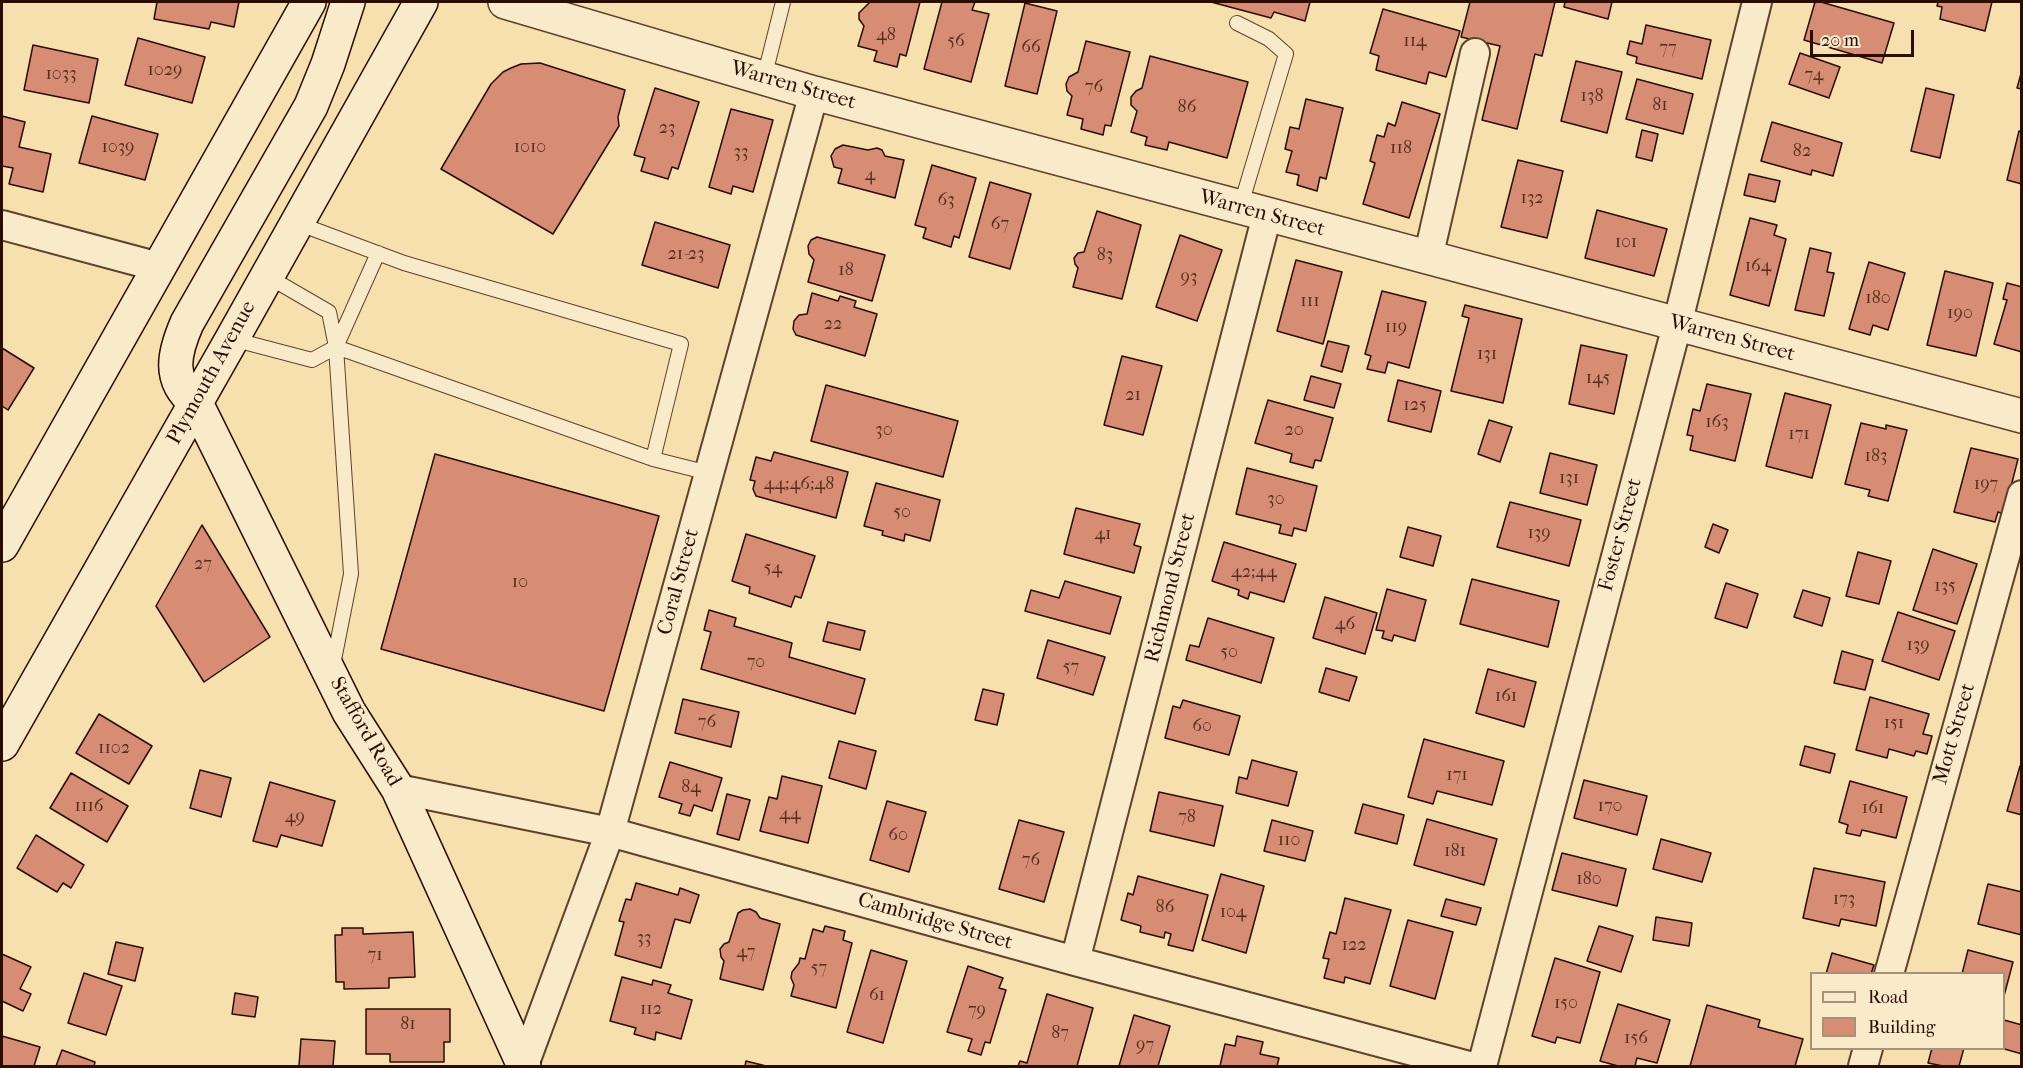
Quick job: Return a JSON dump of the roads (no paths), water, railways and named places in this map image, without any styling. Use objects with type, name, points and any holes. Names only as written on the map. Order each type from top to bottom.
[{"type":"main road","points":[[2,545],[309,2]]},
{"type":"main road","name":"Stafford Road","points":[[348,2],[328,64],[311,106],[187,323],[176,355],[176,371],[180,387],[195,403],[349,712],[398,789],[524,1066]]},
{"type":"main road","name":"Plymouth Avenue","points":[[2,744],[421,2]]},
{"type":"main road","name":"Warren Street","points":[[505,2],[814,93],[2022,416]]},
{"type":"street","name":"Foster Street","points":[[1482,1066],[1677,325],[1757,2]]},
{"type":"street","points":[[1428,258],[1475,53]]},
{"type":"street","name":"Coral Street","points":[[524,1066],[610,832],[814,93]]},
{"type":"street","name":"Richmond Street","points":[[1075,961],[1253,212]]},
{"type":"street","points":[[2,225],[159,267]]},
{"type":"street","name":"Mott Street","points":[[1890,972],[2022,495]]},
{"type":"street","name":"Cambridge Street","points":[[398,789],[610,832],[1075,961],[1468,1066]]},
{"type":"street","points":[[1863,1066],[1867,1050]]},
{"type":"lane","points":[[764,78],[783,2]]},
{"type":"lane","points":[[1237,23],[1269,39],[1286,54],[1253,212]]},
{"type":"lane","points":[[297,223],[404,263],[681,344],[653,459]]},
{"type":"lane","points":[[232,339],[312,360],[336,347],[378,253]]},
{"type":"lane","points":[[267,276],[329,312],[336,347],[351,574],[331,676]]},
{"type":"lane","points":[[336,347],[653,459],[709,473]]}]
